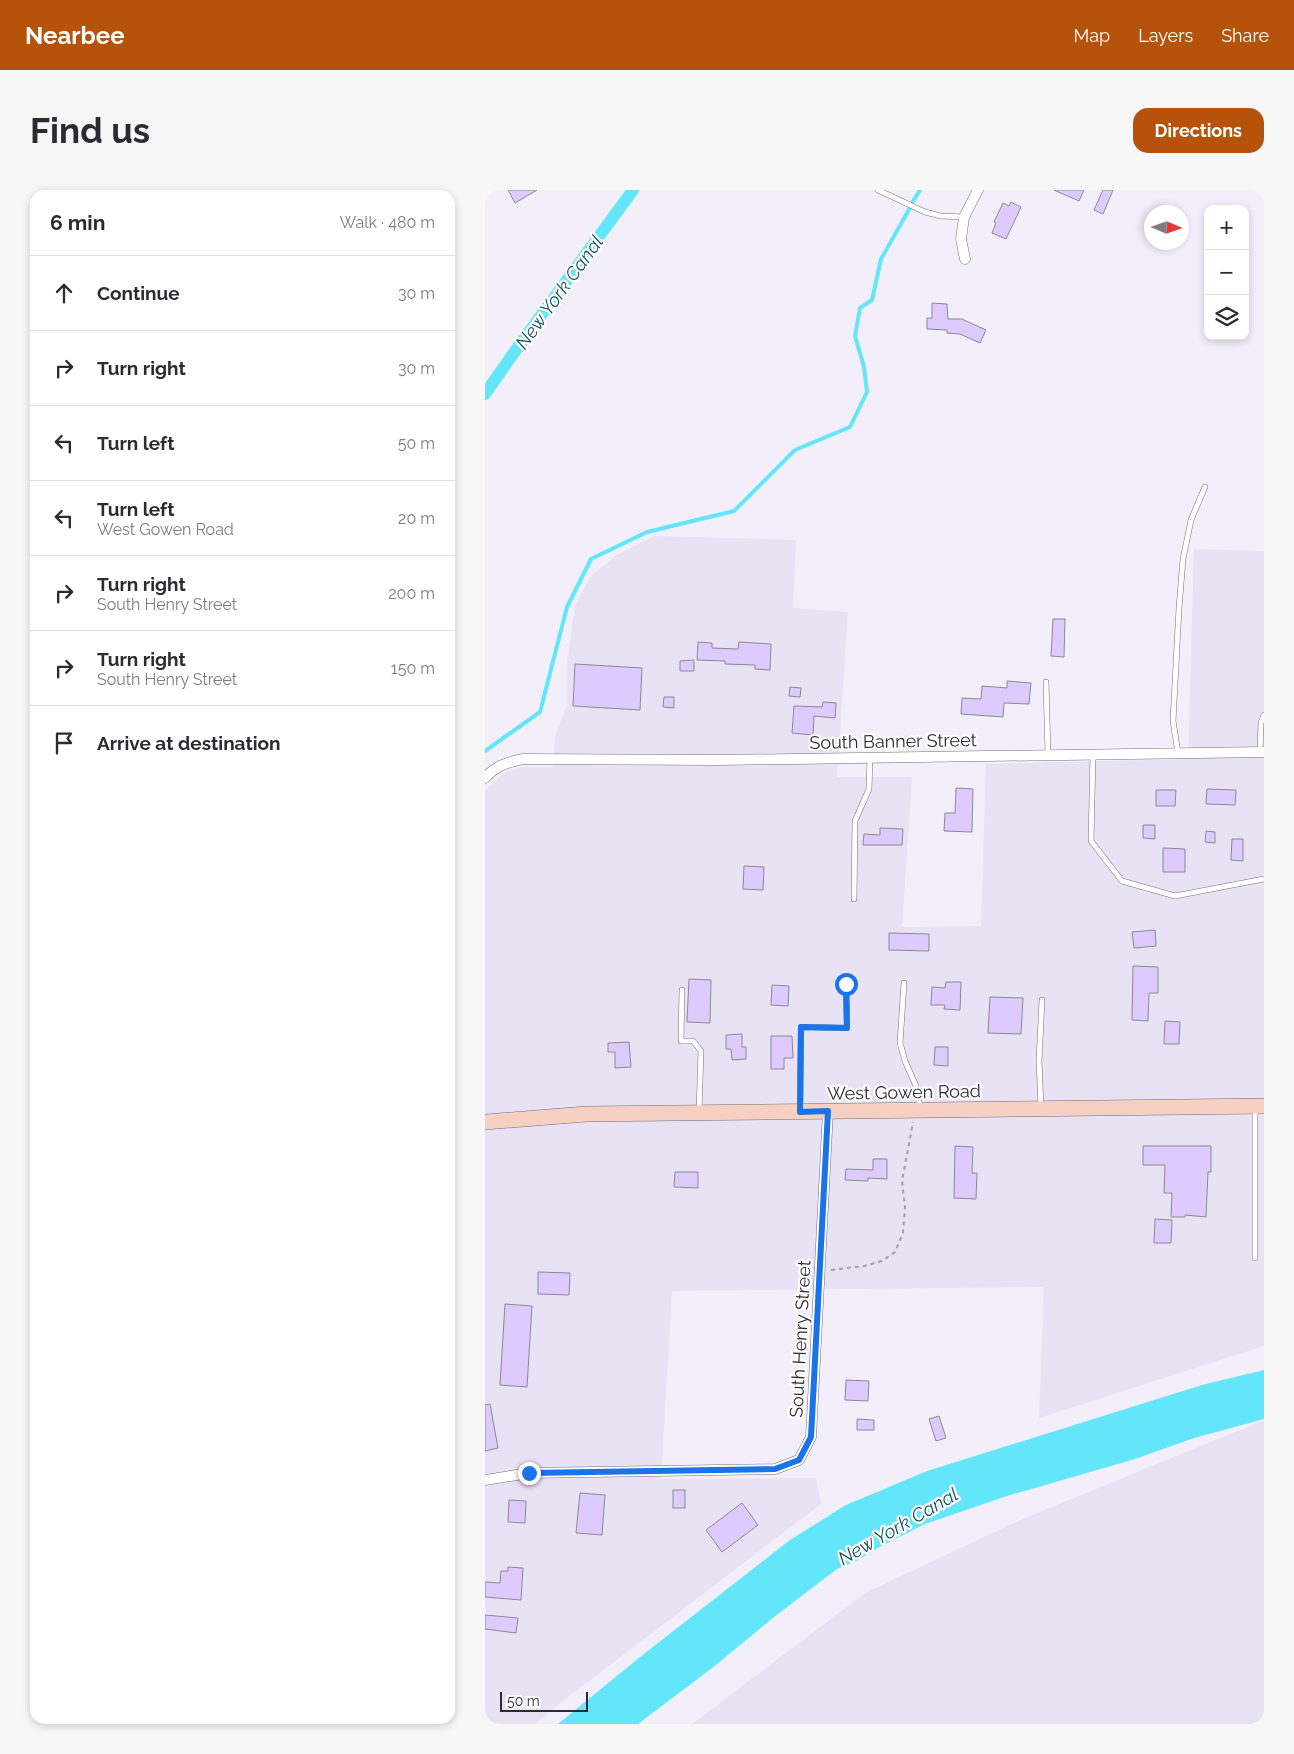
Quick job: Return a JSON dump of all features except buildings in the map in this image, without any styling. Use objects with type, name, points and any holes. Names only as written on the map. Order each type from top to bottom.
[{"type":"street","points":[[965,259],[961,239],[965,217],[978,190]]},
{"type":"street","name":"South Banner Street","points":[[485,778],[490,772],[507,763],[523,759],[720,760],[1262,752]]},
{"type":"street","name":"West Gowen Road","points":[[485,1122],[585,1114],[1259,1106]]},
{"type":"street","name":"South Henry Street","points":[[485,1480],[529,1473],[775,1469],[799,1460],[811,1437],[828,1111]]},
{"type":"lane","points":[[878,190],[925,212],[941,216],[965,217]]},
{"type":"lane","points":[[1178,753],[1173,721],[1183,559],[1191,520],[1205,487]]},
{"type":"lane","points":[[1046,682],[1048,755]]},
{"type":"lane","points":[[1262,752],[1261,723],[1264,715]]},
{"type":"lane","points":[[1093,754],[1091,841],[1122,881],[1175,896],[1264,879]]},
{"type":"lane","points":[[854,899],[855,821],[869,790],[870,757]]},
{"type":"lane","points":[[904,983],[900,1043],[905,1061],[916,1086],[918,1110]]},
{"type":"lane","points":[[800,1112],[801,1027],[847,1028],[846,984]]},
{"type":"lane","points":[[682,990],[681,1041],[693,1041],[701,1051],[699,1113]]},
{"type":"lane","points":[[1041,1000],[1039,1061],[1041,1109]]},
{"type":"lane","points":[[1255,1258],[1259,1106]]},
{"type":"path","points":[[821,1270],[864,1266],[882,1261],[895,1252],[903,1233],[905,1207],[903,1181],[918,1110]]},
{"type":"shaded area","points":[[654,536],[796,540],[793,608],[848,612],[837,777],[912,777],[902,927],[981,926],[986,764],[1188,759],[1194,549],[1264,551],[1264,1346],[1039,1418],[1044,1287],[672,1291],[661,1479],[816,1478],[821,1504],[559,1704],[536,1724],[485,1724],[485,790],[507,771],[524,767],[553,767],[555,736],[567,705],[567,664],[575,606],[590,577],[615,556]]},
{"type":"shaded area","points":[[1264,1420],[1264,1724],[692,1724],[865,1593],[1018,1521]]},
{"type":"water","points":[[1264,1370],[1264,1419],[1194,1438],[1135,1459],[1007,1496],[925,1524],[856,1561],[837,1569],[638,1724],[558,1724],[640,1657],[790,1540],[846,1505],[927,1471],[1202,1385]]},
{"type":"waterway","name":"New York Canal","points":[[485,394],[633,190]]},
{"type":"waterway","points":[[912,203],[920,190]]},
{"type":"waterway","points":[[485,751],[540,712],[567,607],[591,559],[647,532],[734,511],[795,450],[850,427],[867,392],[864,367],[855,336],[860,308],[872,300],[881,259],[910,208]]},
{"type":"route","points":[[529,1473],[775,1469],[799,1460],[811,1437],[828,1111],[800,1112],[801,1027],[847,1028],[846,984]]}]
